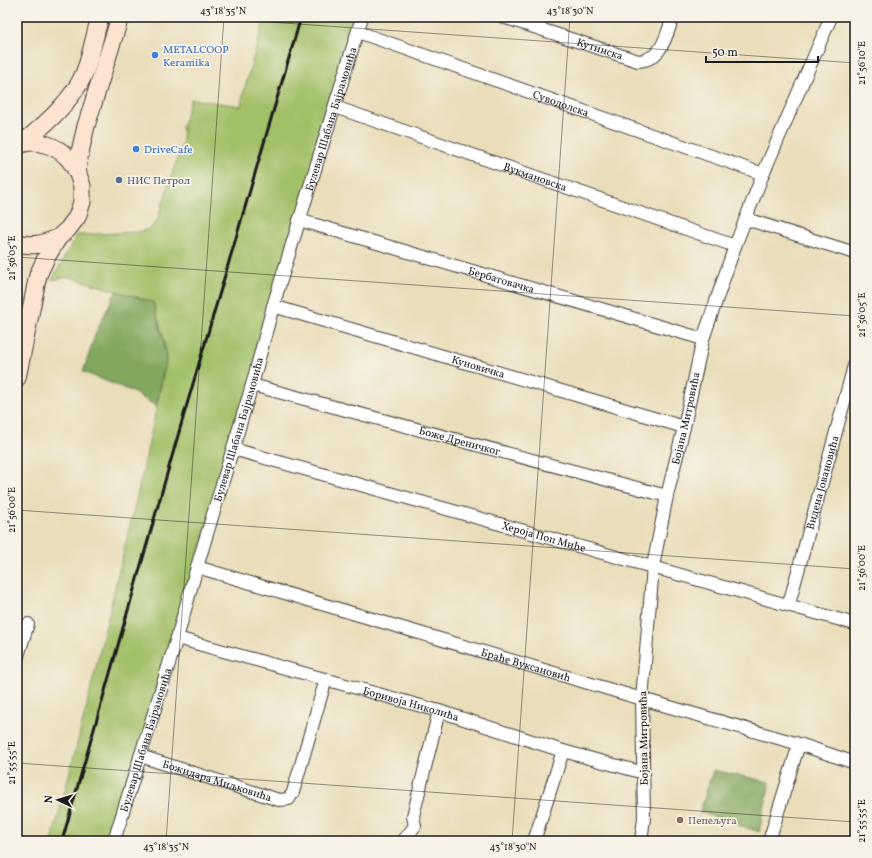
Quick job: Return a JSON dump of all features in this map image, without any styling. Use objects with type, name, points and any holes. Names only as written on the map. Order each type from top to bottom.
[{"type":"main road","points":[[20,144],[53,116],[77,86],[85,69],[100,17]]},
{"type":"main road","points":[[77,171],[86,126],[120,17]]},
{"type":"main road","points":[[17,243],[27,245],[43,244],[58,238],[68,230],[77,217],[82,202],[82,186],[77,171],[68,158],[55,148],[40,143],[20,144]]},
{"type":"main road","points":[[17,378],[38,275],[58,238]]},
{"type":"street","name":"Булевар Шабана Бајрамовића","points":[[114,841],[177,638],[252,385],[273,306],[336,106],[362,17]]},
{"type":"street","name":"Кутинска","points":[[503,17],[638,61],[651,58],[657,54],[662,46],[673,17]]},
{"type":"street","name":"Бојана Митровића","points":[[641,841],[644,818],[642,699],[653,566],[667,496],[684,427],[703,338],[735,246],[763,174],[831,17]]},
{"type":"street","name":"Суводолска","points":[[358,32],[763,174]]},
{"type":"street","name":"Вукмановска","points":[[336,106],[735,246]]},
{"type":"street","points":[[746,219],[855,253]]},
{"type":"street","name":"Бербатовачка","points":[[299,220],[703,338]]},
{"type":"street","name":"Куновичка","points":[[273,306],[684,427]]},
{"type":"street","name":"Видена Јовановића","points":[[789,604],[855,362]]},
{"type":"street","name":"Боже Дреничког","points":[[252,385],[667,496]]},
{"type":"street","name":"Хероја Поп Миће","points":[[233,449],[789,604],[855,624]]},
{"type":"street","name":"Браће Вуксановић","points":[[197,567],[799,744],[855,763]]},
{"type":"street","points":[[17,659],[28,624]]},
{"type":"street","name":"Боривоја Николића","points":[[177,638],[439,711],[563,751],[644,773]]},
{"type":"street","name":"Божидара Миљковића","points":[[140,756],[279,800],[289,799],[293,792],[326,679]]},
{"type":"street","points":[[403,841],[415,826],[413,816],[439,711]]},
{"type":"street","points":[[769,841],[799,744]]},
{"type":"street","points":[[534,841],[563,751]]},
{"type":"green space","points":[[265,17],[359,17],[113,841],[52,841],[86,709],[143,471],[167,358],[164,339],[153,302],[69,277],[52,280],[77,235],[138,232],[149,229],[157,221],[183,141],[182,128],[191,99],[241,106]]},
{"type":"green space","points":[[116,291],[153,302],[163,339],[166,358],[156,406],[131,391],[83,372],[96,332]]},
{"type":"green space","points":[[713,770],[770,782],[759,832],[700,812]]},
{"type":"railway","points":[[62,841],[185,411],[301,17]]},
{"type":"place","name":"METALCOOP Keramika","points":[[155,55]]},
{"type":"place","name":"DriveCafe","points":[[136,149]]},
{"type":"place","name":"НИС Петрол","points":[[119,180]]},
{"type":"place","name":"Пепељуга","points":[[680,820]]}]
